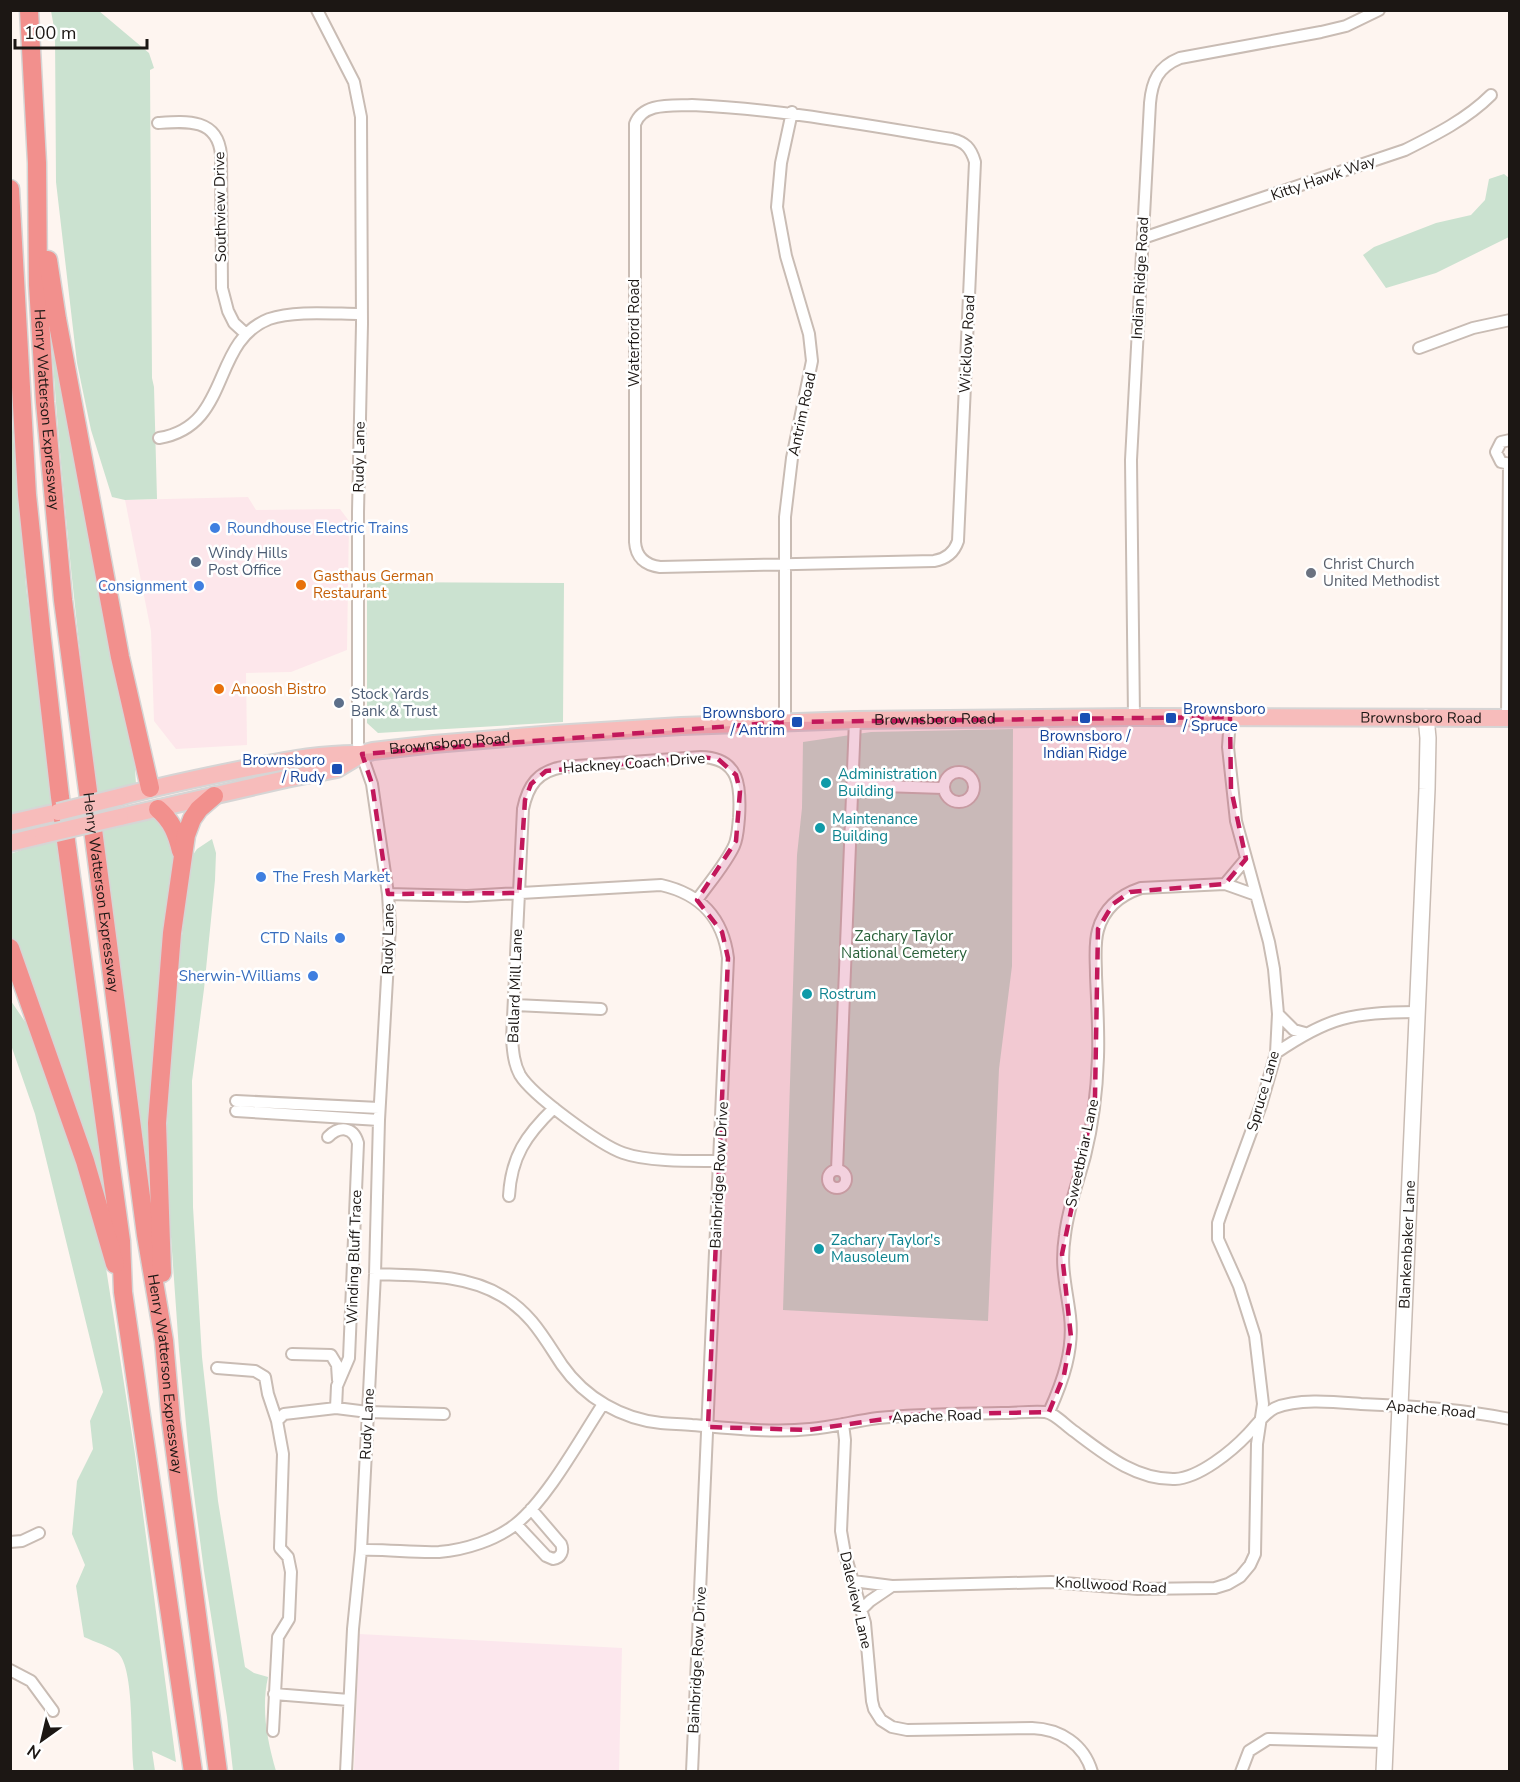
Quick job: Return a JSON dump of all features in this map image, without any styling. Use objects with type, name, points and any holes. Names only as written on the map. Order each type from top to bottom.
[{"type":"highway","name":"Henry Watterson Expressway","points":[[29,10],[37,163],[38,285],[45,402],[63,600],[145,1223],[164,1341],[171,1421],[218,1772]]},
{"type":"highway","points":[[37,163],[57,319],[120,657],[150,788]]},
{"type":"highway","name":"Henry Watterson Expressway","points":[[10,189],[26,483],[60,797],[121,1241],[123,1292],[194,1772]]},
{"type":"highway","points":[[164,1341],[158,1123],[172,933],[182,856],[192,819],[199,809],[214,796]]},
{"type":"highway","points":[[158,809],[167,817],[177,834],[182,856]]},
{"type":"highway","points":[[10,948],[85,1161],[123,1292]]},
{"type":"main road","name":"Brownsboro Road","points":[[10,823],[150,788],[327,755],[362,754],[386,749],[554,734],[855,720],[1134,717],[1508,718]]},
{"type":"main road","name":"Brownsboro Road","points":[[10,843],[337,769],[362,754]]},
{"type":"main road","points":[[150,788],[158,809]]},
{"type":"street","name":"Rudy Lane","points":[[317,10],[354,82],[362,131],[358,744],[372,784],[388,894],[390,926],[379,1108],[375,1274],[368,1412],[360,1550],[352,1629],[346,1772]]},
{"type":"street","name":"Indian Ridge Road","points":[[1134,717],[1131,460],[1151,89],[1154,79],[1162,68],[1180,58],[1346,26],[1379,10]]},
{"type":"street","name":"Kitty Hawk Way","points":[[1143,238],[1405,150],[1476,109],[1491,95]]},
{"type":"street","name":"Waterford Road","points":[[785,565],[660,567],[647,564],[641,559],[636,548],[634,141],[637,119],[648,109],[658,106],[745,107],[792,112]]},
{"type":"street","name":"Antrim Road","points":[[785,722],[785,517],[788,485],[810,375],[812,353],[809,334],[786,256],[777,207],[781,163],[792,112]]},
{"type":"street","name":"Wicklow Road","points":[[785,565],[934,561],[948,556],[956,547],[975,162],[965,144],[952,139],[792,112]]},
{"type":"street","name":"Southview Drive","points":[[158,123],[199,124],[208,129],[218,140],[221,155],[222,288],[234,323],[246,334]]},
{"type":"street","points":[[159,438],[179,432],[203,414],[213,399],[228,362],[246,334],[264,322],[292,314],[361,315]]},
{"type":"street","points":[[1419,348],[1473,328],[1509,320]]},
{"type":"street","points":[[1508,718],[1509,464],[1502,462],[1496,452],[1501,442],[1509,440]]},
{"type":"street","name":"Spruce Lane","points":[[1230,717],[1228,747],[1236,821],[1269,942],[1278,1014],[1276,1053],[1261,1105],[1221,1214],[1218,1233],[1220,1246],[1239,1286],[1255,1336],[1263,1404],[1259,1422]]},
{"type":"street","name":"Blankenbaker Lane","points":[[1384,1772],[1428,758],[1426,717]]},
{"type":"street","points":[[837,1170],[855,720]]},
{"type":"street","name":"Hackney Coach Drive","points":[[534,780],[553,769],[588,765],[701,757],[718,759],[725,763],[736,776],[740,791],[738,835],[728,856],[697,900]]},
{"type":"street","name":"Ballard Mill Lane","points":[[534,780],[523,809],[512,1039],[515,1063],[524,1080],[554,1108],[596,1139],[623,1153],[641,1157],[719,1161]]},
{"type":"street","points":[[852,785],[943,788]]},
{"type":"street","points":[[1225,884],[1246,859]]},
{"type":"street","name":"Sweetbriar Lane","points":[[1049,1412],[1064,1375],[1071,1336],[1062,1254],[1065,1231],[1086,1153],[1095,1097],[1098,1057],[1095,943],[1098,929],[1113,904],[1130,892],[1151,887],[1225,884],[1256,896]]},
{"type":"street","name":"Bainbridge Row Drive","points":[[388,894],[442,897],[654,885],[676,888],[697,900],[705,906],[722,932],[728,958],[692,1772]]},
{"type":"street","points":[[515,1005],[601,1010]]},
{"type":"street","points":[[1276,1053],[1305,1033],[1328,1022],[1352,1015],[1416,1012]]},
{"type":"street","points":[[1278,1014],[1294,1030],[1305,1033]]},
{"type":"street","points":[[379,1108],[236,1106],[379,1120]]},
{"type":"street","points":[[509,1196],[511,1170],[520,1150],[554,1108]]},
{"type":"street","name":"Winding Bluff Trace","points":[[328,1137],[335,1130],[345,1128],[352,1131],[358,1143],[350,1358],[338,1380],[336,1408]]},
{"type":"street","name":"Apache Road","points":[[375,1274],[460,1279],[500,1294],[530,1317],[542,1331],[575,1382],[603,1404],[643,1420],[708,1427],[792,1430],[912,1415],[1049,1412],[1121,1464],[1138,1473],[1161,1478],[1182,1478],[1202,1470],[1246,1436],[1273,1408],[1294,1404],[1332,1402],[1400,1404],[1444,1408],[1509,1419]]},
{"type":"street","points":[[292,1354],[331,1355],[337,1365],[338,1380]]},
{"type":"street","points":[[217,1368],[255,1371],[265,1377],[268,1394],[278,1421],[283,1454],[280,1548],[288,1557],[291,1572],[289,1620],[278,1637],[273,1731]]},
{"type":"street","points":[[360,1550],[415,1552],[460,1549],[494,1537],[516,1524],[531,1509],[556,1476],[603,1404]]},
{"type":"street","points":[[278,1421],[285,1414],[336,1408],[368,1412],[444,1414]]},
{"type":"street","name":"Knollwood Road","points":[[853,1581],[892,1586],[1051,1582],[1138,1589],[1215,1588],[1228,1584],[1247,1570],[1255,1554],[1259,1422]]},
{"type":"street","name":"Daleview Lane","points":[[843,1424],[845,1440],[841,1531],[868,1642],[872,1701],[878,1717],[886,1725],[907,1730],[1047,1729],[1067,1737],[1078,1746],[1092,1772]]},
{"type":"street","points":[[516,1524],[546,1557],[553,1559],[559,1557],[562,1551],[561,1544],[531,1509]]},
{"type":"street","points":[[10,1542],[21,1541],[39,1533]]},
{"type":"street","points":[[861,1610],[892,1586]]},
{"type":"street","points":[[10,1670],[31,1681],[53,1711]]},
{"type":"street","points":[[274,1694],[349,1700]]},
{"type":"street","points":[[1241,1772],[1249,1751],[1268,1739],[1385,1742]]},
{"type":"highlighted area","points":[[1230,717],[1231,789],[1246,859],[1225,884],[1130,892],[1113,904],[1098,929],[1095,1097],[1062,1254],[1071,1337],[1064,1375],[1049,1412],[912,1415],[808,1430],[708,1427],[728,958],[722,932],[697,900],[736,841],[740,791],[736,775],[718,759],[701,757],[546,771],[531,784],[525,800],[519,893],[388,894],[372,784],[362,754],[785,722]]},
{"type":"shaded area","points":[[248,497],[256,510],[340,509],[349,521],[347,650],[291,672],[246,673],[247,745],[176,749],[154,721],[151,631],[125,500]]},
{"type":"shaded area","points":[[359,1634],[622,1648],[619,1771],[354,1771]]},
{"type":"green space","points":[[51,11],[99,11],[149,53],[154,68],[150,70],[152,378],[157,499],[125,500],[112,497],[91,430],[77,363],[56,182],[55,33]]},
{"type":"green space","points":[[1504,174],[1509,178],[1509,237],[1436,273],[1386,288],[1363,255],[1374,247],[1436,223],[1471,215],[1485,200],[1489,179]]},
{"type":"green space","points":[[50,318],[134,754],[136,784],[132,787],[97,794],[70,556]]},
{"type":"green space","points":[[10,397],[26,587],[53,804],[11,814]]},
{"type":"green space","points":[[367,582],[564,583],[563,722],[378,733],[367,723]]},
{"type":"green space","name":"Zachary Taylor National Cemetery","points":[[1013,729],[1012,966],[999,1069],[988,1321],[783,1310],[797,855],[802,808],[803,742],[871,732]]},
{"type":"green space","points":[[158,816],[163,823],[174,858],[151,1195],[102,830]]},
{"type":"green space","points":[[212,839],[216,853],[215,880],[192,1081],[193,1207],[202,1357],[218,1501],[245,1667],[254,1673],[268,1677],[265,1701],[266,1724],[276,1771],[233,1771],[189,1456],[165,1152],[179,959],[186,904],[184,868],[197,849]]},
{"type":"green space","points":[[59,840],[109,1213],[11,935],[10,854]]},
{"type":"green space","points":[[11,1001],[32,1032],[90,1205],[106,1268],[135,1454],[176,1762],[152,1751],[155,1771],[134,1771],[131,1709],[123,1662],[118,1653],[84,1637],[76,1586],[85,1565],[72,1534],[77,1481],[93,1449],[90,1421],[103,1392],[35,1114],[11,1045]]},
{"type":"place","name":"Roundhouse Electric Trains","points":[[215,528]]},
{"type":"place","name":"Windy Hills Post Office","points":[[196,562]]},
{"type":"place","name":"Christ Church United Methodist","points":[[1311,573]]},
{"type":"place","name":"Gasthaus German Restaurant","points":[[301,585]]},
{"type":"place","name":"Consignment","points":[[199,586]]},
{"type":"place","name":"Anoosh Bistro","points":[[219,689]]},
{"type":"place","name":"Stock Yards Bank & Trust","points":[[339,703]]},
{"type":"place","name":"Brownsboro / Indian Ridge","points":[[1085,718]]},
{"type":"place","name":"Brownsboro / Spruce","points":[[1171,718]]},
{"type":"place","name":"Brownsboro / Antrim","points":[[797,722]]},
{"type":"place","name":"Brownsboro / Rudy","points":[[337,769]]},
{"type":"place","name":"Administration Building","points":[[826,783]]},
{"type":"place","name":"Maintenance Building","points":[[820,828]]},
{"type":"place","name":"The Fresh Market","points":[[261,877]]},
{"type":"place","name":"CTD Nails","points":[[340,938]]},
{"type":"place","name":"Sherwin-Williams","points":[[313,976]]},
{"type":"place","name":"Rostrum","points":[[807,994]]},
{"type":"place","name":"Zachary Taylor's Mausoleum","points":[[819,1249]]}]
